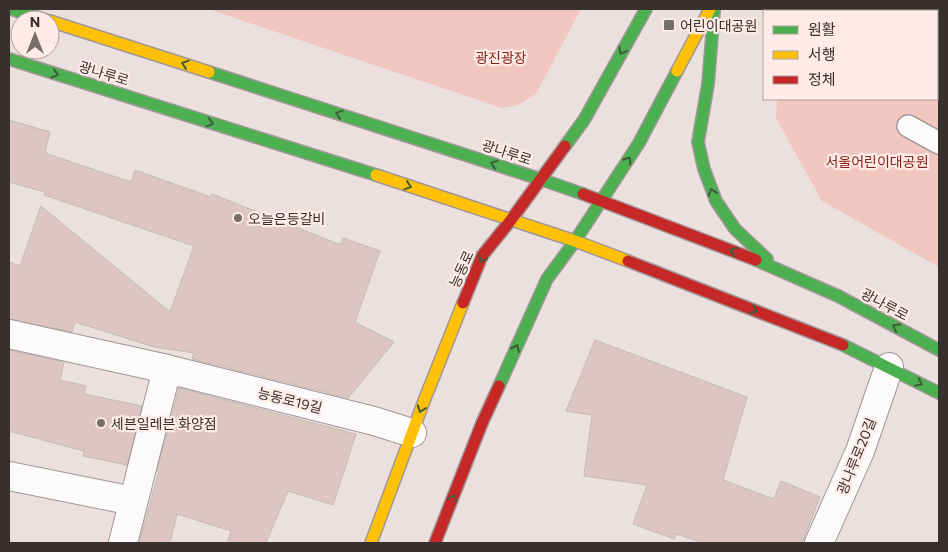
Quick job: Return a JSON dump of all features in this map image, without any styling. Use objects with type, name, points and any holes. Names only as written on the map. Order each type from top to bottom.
[{"type":"main road","name":"능동로","points":[[371,543],[482,256],[511,220],[584,120],[646,9]]},
{"type":"main road","points":[[435,543],[482,423],[547,279],[575,242],[639,143],[710,9]]},
{"type":"main road","points":[[714,9],[708,84],[698,142],[704,169],[716,201],[735,229],[777,269]]},
{"type":"main road","name":"광나루로","points":[[60,21],[602,201],[777,269],[840,297],[939,350]]},
{"type":"main road","name":"광나루로","points":[[9,59],[362,170],[575,242],[844,345],[889,367]]},
{"type":"main road","points":[[889,367],[939,393]]},
{"type":"street","name":"능동로19길","points":[[9,334],[167,369],[374,421],[412,433]]},
{"type":"street","name":"광나루로20길","points":[[819,543],[860,451],[889,367]]},
{"type":"street","points":[[124,543],[167,369]]},
{"type":"street","points":[[9,476],[133,501]]},
{"type":"lane","points":[[908,126],[939,143]]},
{"type":"green space","name":"광진광장","points":[[208,9],[581,9],[536,94],[518,105],[502,108]]},
{"type":"green space","name":"서울어린이대공원","points":[[939,9],[939,267],[822,201],[776,118],[777,100],[938,100],[938,10],[784,10]]},
{"type":"building","points":[[9,120],[50,132],[45,153],[131,182],[135,170],[211,197],[212,194],[341,245],[343,238],[380,251],[355,322],[394,342],[348,398],[192,359],[194,353],[154,347],[75,322],[72,332],[9,319],[9,262],[20,266],[41,206],[170,312],[194,246],[44,195],[45,192],[9,182]]},
{"type":"building","points":[[595,340],[747,397],[723,480],[774,499],[781,481],[820,497],[802,543],[704,543],[676,534],[674,539],[633,524],[647,485],[584,476],[592,415],[566,411]]},
{"type":"building","points":[[9,350],[64,362],[60,380],[86,386],[84,394],[142,406],[127,465],[83,456],[84,451],[9,431]]},
{"type":"building","points":[[179,388],[356,434],[333,505],[288,491],[266,543],[227,543],[231,531],[177,514],[170,543],[139,543]]},
{"type":"traffic: fast","points":[[565,146],[584,120],[646,9]]},
{"type":"traffic: fast","points":[[714,11],[708,84],[698,142],[704,169],[716,201],[735,229],[767,259]]},
{"type":"traffic: fast","points":[[9,59],[376,175]]},
{"type":"traffic: fast","points":[[499,386],[547,279],[575,241],[639,143],[677,71]]},
{"type":"traffic: fast","points":[[209,72],[583,194]]},
{"type":"traffic: fast","points":[[756,260],[838,296],[939,350]]},
{"type":"traffic: fast","points":[[843,345],[939,393]]},
{"type":"traffic: slow","points":[[677,71],[710,9]]},
{"type":"traffic: slow","points":[[60,24],[209,72]]},
{"type":"traffic: slow","points":[[376,175],[575,241],[628,261]]},
{"type":"traffic: slow","points":[[371,543],[463,303]]},
{"type":"traffic: jam","points":[[463,303],[482,256],[565,146]]},
{"type":"traffic: jam","points":[[583,194],[756,260]]},
{"type":"traffic: jam","points":[[628,261],[843,345]]},
{"type":"traffic: jam","points":[[435,543],[482,423],[499,386]]},
{"type":"place","name":"어린이대공원","points":[[669,25]]},
{"type":"place","name":"오늘은등갈비","points":[[238,218]]},
{"type":"place","name":"세븐일레븐 화양점","points":[[101,423]]}]
